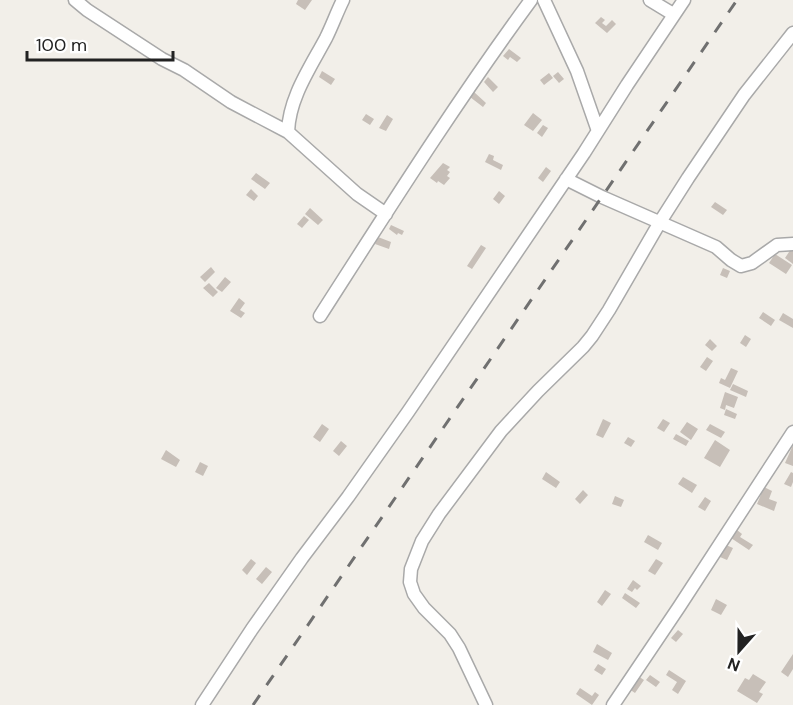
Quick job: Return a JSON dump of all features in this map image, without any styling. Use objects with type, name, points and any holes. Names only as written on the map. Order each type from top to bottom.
[{"type":"street","points":[[75,0],[87,10],[231,102],[288,132],[357,194],[386,214]]},
{"type":"street","points":[[288,132],[290,111],[343,0]]},
{"type":"street","points":[[320,316],[449,117],[531,0]]},
{"type":"street","points":[[544,0],[577,71],[598,131]]},
{"type":"street","points":[[650,0],[673,14]]},
{"type":"street","points":[[202,705],[252,629],[355,487],[566,179],[684,0]]},
{"type":"street","points":[[486,705],[450,634],[424,608],[414,594],[410,577],[422,541],[439,514],[501,431],[592,336],[688,178],[744,95],[793,33]]},
{"type":"street","points":[[566,179],[716,247],[730,260],[741,266],[752,263],[777,245],[793,244]]},
{"type":"street","points":[[613,705],[680,607],[793,432]]},
{"type":"building","points":[[298,0],[312,0],[305,10],[296,4]]},
{"type":"building","points":[[601,17],[605,20],[602,23],[606,26],[612,20],[616,24],[607,33],[595,23]]},
{"type":"building","points":[[509,49],[521,58],[517,62],[510,57],[508,60],[503,56]]},
{"type":"building","points":[[322,71],[335,79],[331,85],[319,77]]},
{"type":"building","points":[[558,72],[564,79],[559,83],[553,76]]},
{"type":"building","points":[[549,73],[553,78],[544,85],[540,80]]},
{"type":"building","points":[[488,77],[498,87],[493,92],[484,82]]},
{"type":"building","points":[[474,92],[486,103],[483,107],[470,97]]},
{"type":"building","points":[[533,113],[542,120],[533,131],[524,125]]},
{"type":"building","points":[[366,114],[374,119],[370,125],[362,120]]},
{"type":"building","points":[[387,115],[393,119],[386,131],[379,128]]},
{"type":"building","points":[[543,125],[548,128],[542,137],[537,133]]},
{"type":"building","points":[[489,154],[494,156],[493,160],[503,165],[501,170],[485,162]]},
{"type":"building","points":[[443,163],[450,167],[447,170],[450,172],[447,176],[450,178],[444,185],[430,178]]},
{"type":"building","points":[[546,167],[551,171],[543,182],[538,178]]},
{"type":"building","points":[[256,173],[270,183],[265,189],[251,179]]},
{"type":"building","points":[[251,189],[258,196],[254,201],[246,195]]},
{"type":"building","points":[[499,191],[505,196],[499,204],[493,199]]},
{"type":"building","points":[[715,202],[727,210],[723,215],[711,207]]},
{"type":"building","points":[[310,208],[323,220],[318,225],[305,214]]},
{"type":"building","points":[[304,216],[309,220],[302,228],[297,224]]},
{"type":"building","points":[[391,225],[404,231],[402,235],[398,233],[397,235],[389,229]]},
{"type":"building","points":[[378,237],[391,242],[389,249],[375,244]]},
{"type":"building","points":[[481,245],[486,248],[472,269],[467,266]]},
{"type":"building","points":[[791,249],[793,251],[793,264],[785,258]]},
{"type":"building","points":[[775,254],[792,265],[786,274],[769,263]]},
{"type":"building","points":[[211,267],[215,272],[205,282],[200,277]]},
{"type":"building","points":[[723,268],[730,271],[727,278],[720,275]]},
{"type":"building","points":[[225,277],[231,282],[222,292],[216,288]]},
{"type":"building","points":[[209,283],[218,292],[213,297],[203,288]]},
{"type":"building","points":[[239,298],[245,303],[240,310],[245,313],[241,318],[230,311]]},
{"type":"building","points":[[763,312],[775,320],[771,326],[759,318]]},
{"type":"building","points":[[783,313],[793,319],[793,328],[779,320]]},
{"type":"building","points":[[745,335],[751,339],[746,347],[740,343]]},
{"type":"building","points":[[710,339],[717,346],[712,351],[705,345]]},
{"type":"building","points":[[707,357],[713,361],[706,371],[700,367]]},
{"type":"building","points":[[731,368],[738,371],[730,388],[719,383],[721,378],[725,380]]},
{"type":"building","points":[[733,384],[748,391],[746,397],[730,390]]},
{"type":"building","points":[[725,392],[738,397],[734,408],[726,405],[725,410],[720,408]]},
{"type":"building","points":[[726,409],[737,414],[735,419],[724,415]]},
{"type":"building","points":[[603,419],[611,423],[603,438],[596,435]]},
{"type":"building","points":[[663,419],[670,423],[664,432],[657,428]]},
{"type":"building","points":[[687,422],[698,429],[691,440],[680,432]]},
{"type":"building","points":[[322,424],[329,429],[320,442],[313,437]]},
{"type":"building","points":[[710,424],[725,432],[721,438],[706,430]]},
{"type":"building","points":[[676,434],[689,441],[686,446],[673,439]]},
{"type":"building","points":[[628,437],[635,441],[631,447],[624,443]]},
{"type":"building","points":[[715,440],[730,450],[720,467],[704,458]]},
{"type":"building","points":[[341,441],[347,446],[339,456],[333,451]]},
{"type":"building","points":[[793,445],[793,466],[785,463]]},
{"type":"building","points":[[166,450],[180,460],[176,467],[161,459]]},
{"type":"building","points":[[200,462],[208,466],[203,476],[195,472]]},
{"type":"building","points":[[546,472],[560,482],[556,488],[542,479]]},
{"type":"building","points":[[791,472],[793,482],[791,487],[784,484]]},
{"type":"building","points":[[683,477],[697,485],[692,493],[678,484]]},
{"type":"building","points":[[764,487],[772,491],[769,499],[777,502],[774,511],[757,504]]},
{"type":"building","points":[[583,490],[588,495],[580,504],[575,499]]},
{"type":"building","points":[[615,496],[624,500],[621,507],[612,504]]},
{"type":"building","points":[[705,497],[711,501],[705,511],[698,507]]},
{"type":"building","points":[[737,530],[742,534],[740,537],[753,545],[749,550],[731,538]]},
{"type":"building","points":[[648,535],[662,543],[658,550],[644,542]]},
{"type":"building","points":[[726,545],[733,548],[727,560],[720,557]]},
{"type":"building","points":[[251,559],[256,563],[247,575],[242,570]]},
{"type":"building","points":[[656,559],[663,563],[655,575],[648,571]]},
{"type":"building","points":[[266,567],[272,572],[262,584],[256,579]]},
{"type":"building","points":[[633,580],[641,586],[632,592],[627,589]]},
{"type":"building","points":[[605,590],[611,594],[602,606],[597,602]]},
{"type":"building","points":[[625,593],[640,603],[636,608],[622,598]]},
{"type":"building","points":[[716,599],[727,605],[721,615],[711,610]]},
{"type":"building","points":[[678,630],[683,634],[676,642],[671,638]]},
{"type":"building","points":[[597,644],[612,653],[608,660],[593,652]]},
{"type":"building","points":[[793,654],[793,669],[788,677],[781,672]]},
{"type":"building","points":[[598,664],[606,669],[602,675],[594,670]]},
{"type":"building","points":[[669,670],[686,681],[678,694],[672,690],[677,682],[666,675]]},
{"type":"building","points":[[753,674],[766,682],[759,692],[763,694],[757,703],[737,691],[745,678],[749,680]]},
{"type":"building","points":[[650,675],[660,682],[656,687],[646,680]]},
{"type":"building","points":[[638,676],[644,680],[635,693],[629,689]]},
{"type":"building","points":[[580,688],[592,696],[595,692],[599,695],[592,705],[576,694]]},
{"type":"railway","points":[[253,705],[737,0]]}]
